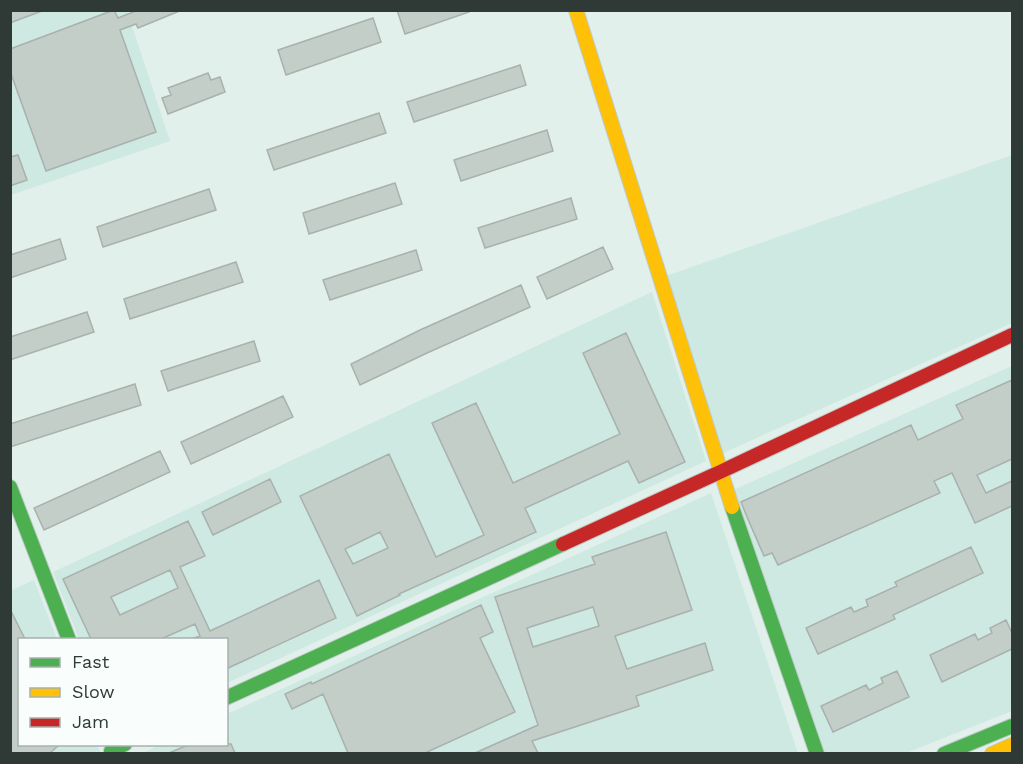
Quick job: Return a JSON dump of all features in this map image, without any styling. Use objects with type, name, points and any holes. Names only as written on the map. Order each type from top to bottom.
[{"type":"street","points":[[576,10],[720,472],[817,753]]},
{"type":"street","points":[[228,697],[720,472],[1012,335]]},
{"type":"street","points":[[10,487],[69,638]]},
{"type":"street","points":[[944,753],[1012,726]]},
{"type":"street","points":[[992,753],[1012,745]]},
{"type":"shaded area","points":[[10,11],[127,11],[170,141],[11,195]]},
{"type":"shaded area","points":[[1012,155],[1012,323],[721,454],[666,276]]},
{"type":"shaded area","points":[[652,292],[706,461],[228,683],[228,638],[79,638],[53,572]]},
{"type":"shaded area","points":[[1012,366],[1012,711],[906,753],[823,753],[731,491]]},
{"type":"shaded area","points":[[711,493],[798,753],[140,754],[158,746],[228,746],[228,714]]},
{"type":"shaded area","points":[[34,580],[57,638],[18,638],[18,746],[98,746],[101,753],[11,753],[10,591]]},
{"type":"building","points":[[10,10],[42,10],[42,11],[10,23]]},
{"type":"building","points":[[114,10],[118,18],[138,10],[182,10],[138,28],[136,24],[120,30],[156,132],[46,171],[10,71],[10,49]]},
{"type":"building","points":[[397,10],[469,10],[469,12],[405,34]]},
{"type":"building","points":[[373,18],[381,42],[286,75],[278,50]]},
{"type":"building","points":[[520,65],[526,85],[414,122],[407,102]]},
{"type":"building","points":[[208,73],[211,80],[220,77],[225,92],[168,114],[162,98],[171,95],[168,88]]},
{"type":"building","points":[[379,113],[386,133],[274,170],[267,150]]},
{"type":"building","points":[[547,130],[553,151],[461,181],[454,160]]},
{"type":"building","points":[[18,155],[27,180],[10,186],[10,157]]},
{"type":"building","points":[[395,183],[402,204],[309,234],[303,213]]},
{"type":"building","points":[[209,189],[216,210],[103,247],[97,227]]},
{"type":"building","points":[[571,198],[577,219],[485,248],[478,228]]},
{"type":"building","points":[[60,239],[66,259],[10,278],[10,255]]},
{"type":"building","points":[[603,247],[613,269],[547,299],[537,277]]},
{"type":"building","points":[[416,250],[422,270],[330,300],[323,280]]},
{"type":"building","points":[[236,262],[243,282],[130,319],[124,299]]},
{"type":"building","points":[[521,285],[530,307],[360,385],[351,364]]},
{"type":"building","points":[[87,312],[94,332],[10,360],[10,337]]},
{"type":"building","points":[[626,333],[685,462],[639,483],[628,461],[525,508],[536,532],[399,594],[357,616],[300,496],[389,454],[436,557],[484,535],[432,423],[476,403],[513,483],[620,434],[583,353]],"holes":[[[380,532],[388,548],[353,564],[345,549]]]},
{"type":"building","points":[[254,341],[260,361],[168,391],[161,371]]},
{"type":"building","points":[[1012,380],[1012,459],[977,475],[986,493],[1012,481],[1012,506],[975,523],[952,473],[934,481],[940,493],[778,565],[772,553],[764,556],[741,502],[911,425],[918,440],[963,419],[956,405]]},
{"type":"building","points":[[135,384],[141,405],[10,447],[10,424]]},
{"type":"building","points":[[283,396],[293,417],[191,464],[181,442]]},
{"type":"building","points":[[160,451],[170,472],[44,530],[34,508]]},
{"type":"building","points":[[270,479],[281,502],[213,535],[202,512]]},
{"type":"building","points":[[188,521],[205,556],[180,567],[210,631],[319,580],[336,618],[228,668],[228,638],[194,638],[200,636],[195,624],[163,638],[91,638],[63,579]],"holes":[[[170,570],[178,588],[120,615],[111,597]]]},
{"type":"building","points":[[666,532],[692,610],[615,636],[627,669],[705,643],[713,670],[636,696],[639,706],[532,741],[538,753],[475,753],[538,725],[495,597],[595,564],[592,557]],"holes":[[[593,607],[599,626],[533,647],[527,628]]]},
{"type":"building","points":[[971,547],[983,573],[893,615],[895,619],[818,654],[806,628],[851,607],[854,612],[868,606],[866,600],[897,586],[895,582]]},
{"type":"building","points":[[481,605],[493,632],[480,638],[515,712],[425,753],[348,753],[323,694],[292,709],[285,694],[311,682],[312,684]]},
{"type":"building","points":[[10,609],[24,638],[18,638],[18,746],[58,746],[50,753],[10,753]]},
{"type":"building","points":[[1006,620],[1012,633],[1012,649],[942,682],[930,655],[975,634],[978,640],[992,633],[990,628]]},
{"type":"building","points":[[897,671],[909,697],[833,732],[821,706],[866,685],[869,690],[883,683],[881,678]]},
{"type":"building","points":[[231,744],[235,753],[169,753],[185,746],[228,746]]},
{"type":"traffic: fast","points":[[10,487],[68,638]]},
{"type":"traffic: fast","points":[[732,507],[817,754]]},
{"type":"traffic: fast","points":[[228,697],[563,544]]},
{"type":"traffic: fast","points":[[944,754],[1012,726]]},
{"type":"traffic: fast","points":[[111,751],[121,746]]},
{"type":"traffic: slow","points":[[576,10],[732,507]]},
{"type":"traffic: slow","points":[[992,754],[1012,745]]},
{"type":"traffic: jam","points":[[563,544],[1012,335]]}]
